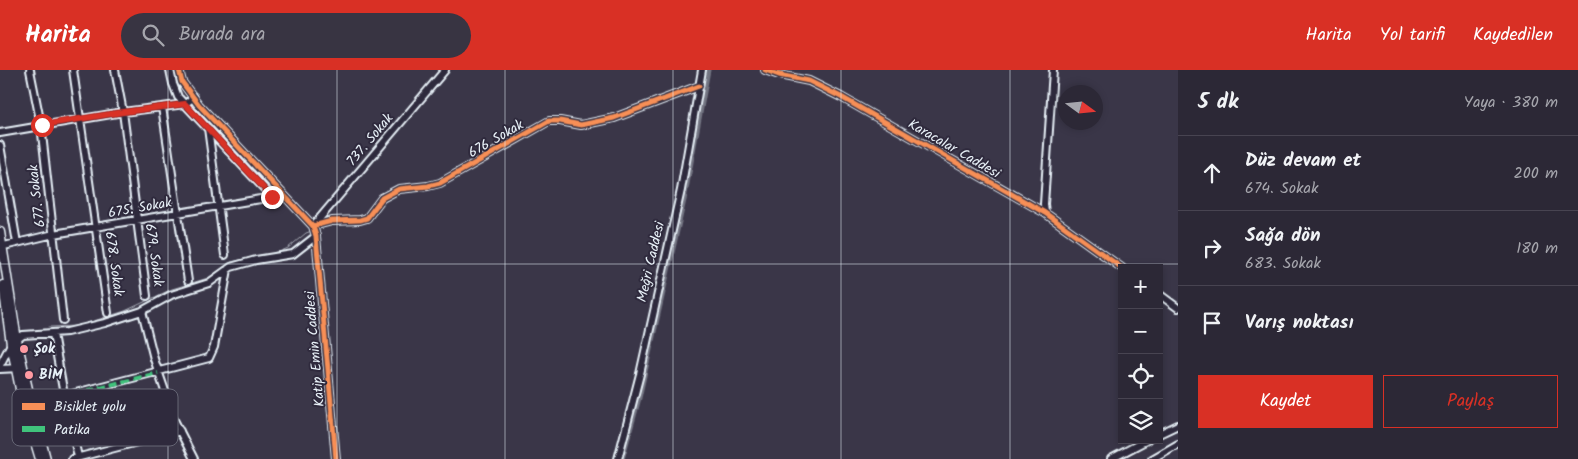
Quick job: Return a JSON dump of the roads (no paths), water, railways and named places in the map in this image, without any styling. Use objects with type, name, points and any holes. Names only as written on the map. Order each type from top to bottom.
[{"type":"main road","points":[[0,232],[1,263],[14,342],[26,389]]},
{"type":"main road","points":[[20,368],[21,389]]},
{"type":"main road","points":[[36,446],[40,459]]},
{"type":"main road","points":[[42,446],[46,459]]},
{"type":"street","name":"677. Sokak","points":[[30,70],[42,125],[63,320]]},
{"type":"street","name":"678. Sokak","points":[[73,70],[108,313]]},
{"type":"street","name":"679. Sokak","points":[[115,70],[123,112],[147,296]]},
{"type":"street","points":[[170,70],[178,96],[272,197]]},
{"type":"street","points":[[0,365],[14,342],[23,335],[53,334],[88,327],[142,311],[171,295],[209,283],[231,267],[256,260],[293,254],[314,230],[194,97],[182,82],[179,70]]},
{"type":"street","name":"737. Sokak","points":[[314,230],[446,70]]},
{"type":"street","name":"Meğri Caddesi","points":[[618,459],[640,374],[681,190],[702,70]]},
{"type":"street","name":"Karacalar Caddesi","points":[[765,70],[779,75],[810,81],[827,89],[1045,213],[1118,265]]},
{"type":"street","points":[[1045,213],[1044,204],[1054,70]]},
{"type":"street","name":"676 Sokak","points":[[314,230],[332,221],[367,218],[382,198],[399,189],[440,183],[550,121],[581,125],[614,118],[699,86]]},
{"type":"street","points":[[0,133],[81,118],[185,104],[194,97]]},
{"type":"street","points":[[162,107],[188,281]]},
{"type":"street","points":[[208,127],[225,256]]},
{"type":"street","points":[[0,145],[17,243]]},
{"type":"street","name":"675. Sokak","points":[[1,246],[54,234],[284,195]]},
{"type":"street","name":"Katip Emin Caddesi","points":[[314,230],[336,459]]},
{"type":"street","points":[[93,389],[209,358],[228,269]]},
{"type":"street","points":[[1163,297],[1178,308]]},
{"type":"street","points":[[142,311],[164,389]]},
{"type":"street","points":[[53,334],[63,389]]},
{"type":"street","points":[[0,369],[20,368]]},
{"type":"street","points":[[1163,432],[1178,425]]},
{"type":"street","points":[[178,427],[194,459]]},
{"type":"street","points":[[1111,459],[1139,444]]},
{"type":"street","points":[[1152,459],[1178,444]]},
{"type":"street","points":[[75,458],[122,446]]},
{"type":"waterway","points":[[622,459],[639,398],[684,200],[708,70]]},
{"type":"waterway","points":[[318,228],[353,223]]},
{"type":"waterway","points":[[49,327],[78,326],[125,311],[172,289],[208,278],[231,262],[277,253],[288,248],[306,233],[312,231]]},
{"type":"waterway","points":[[1163,436],[1170,432]]},
{"type":"waterway","points":[[1120,459],[1148,444]]},
{"type":"place","name":"Şok","points":[[24,349]]},
{"type":"place","name":"BİM","points":[[29,375]]}]
